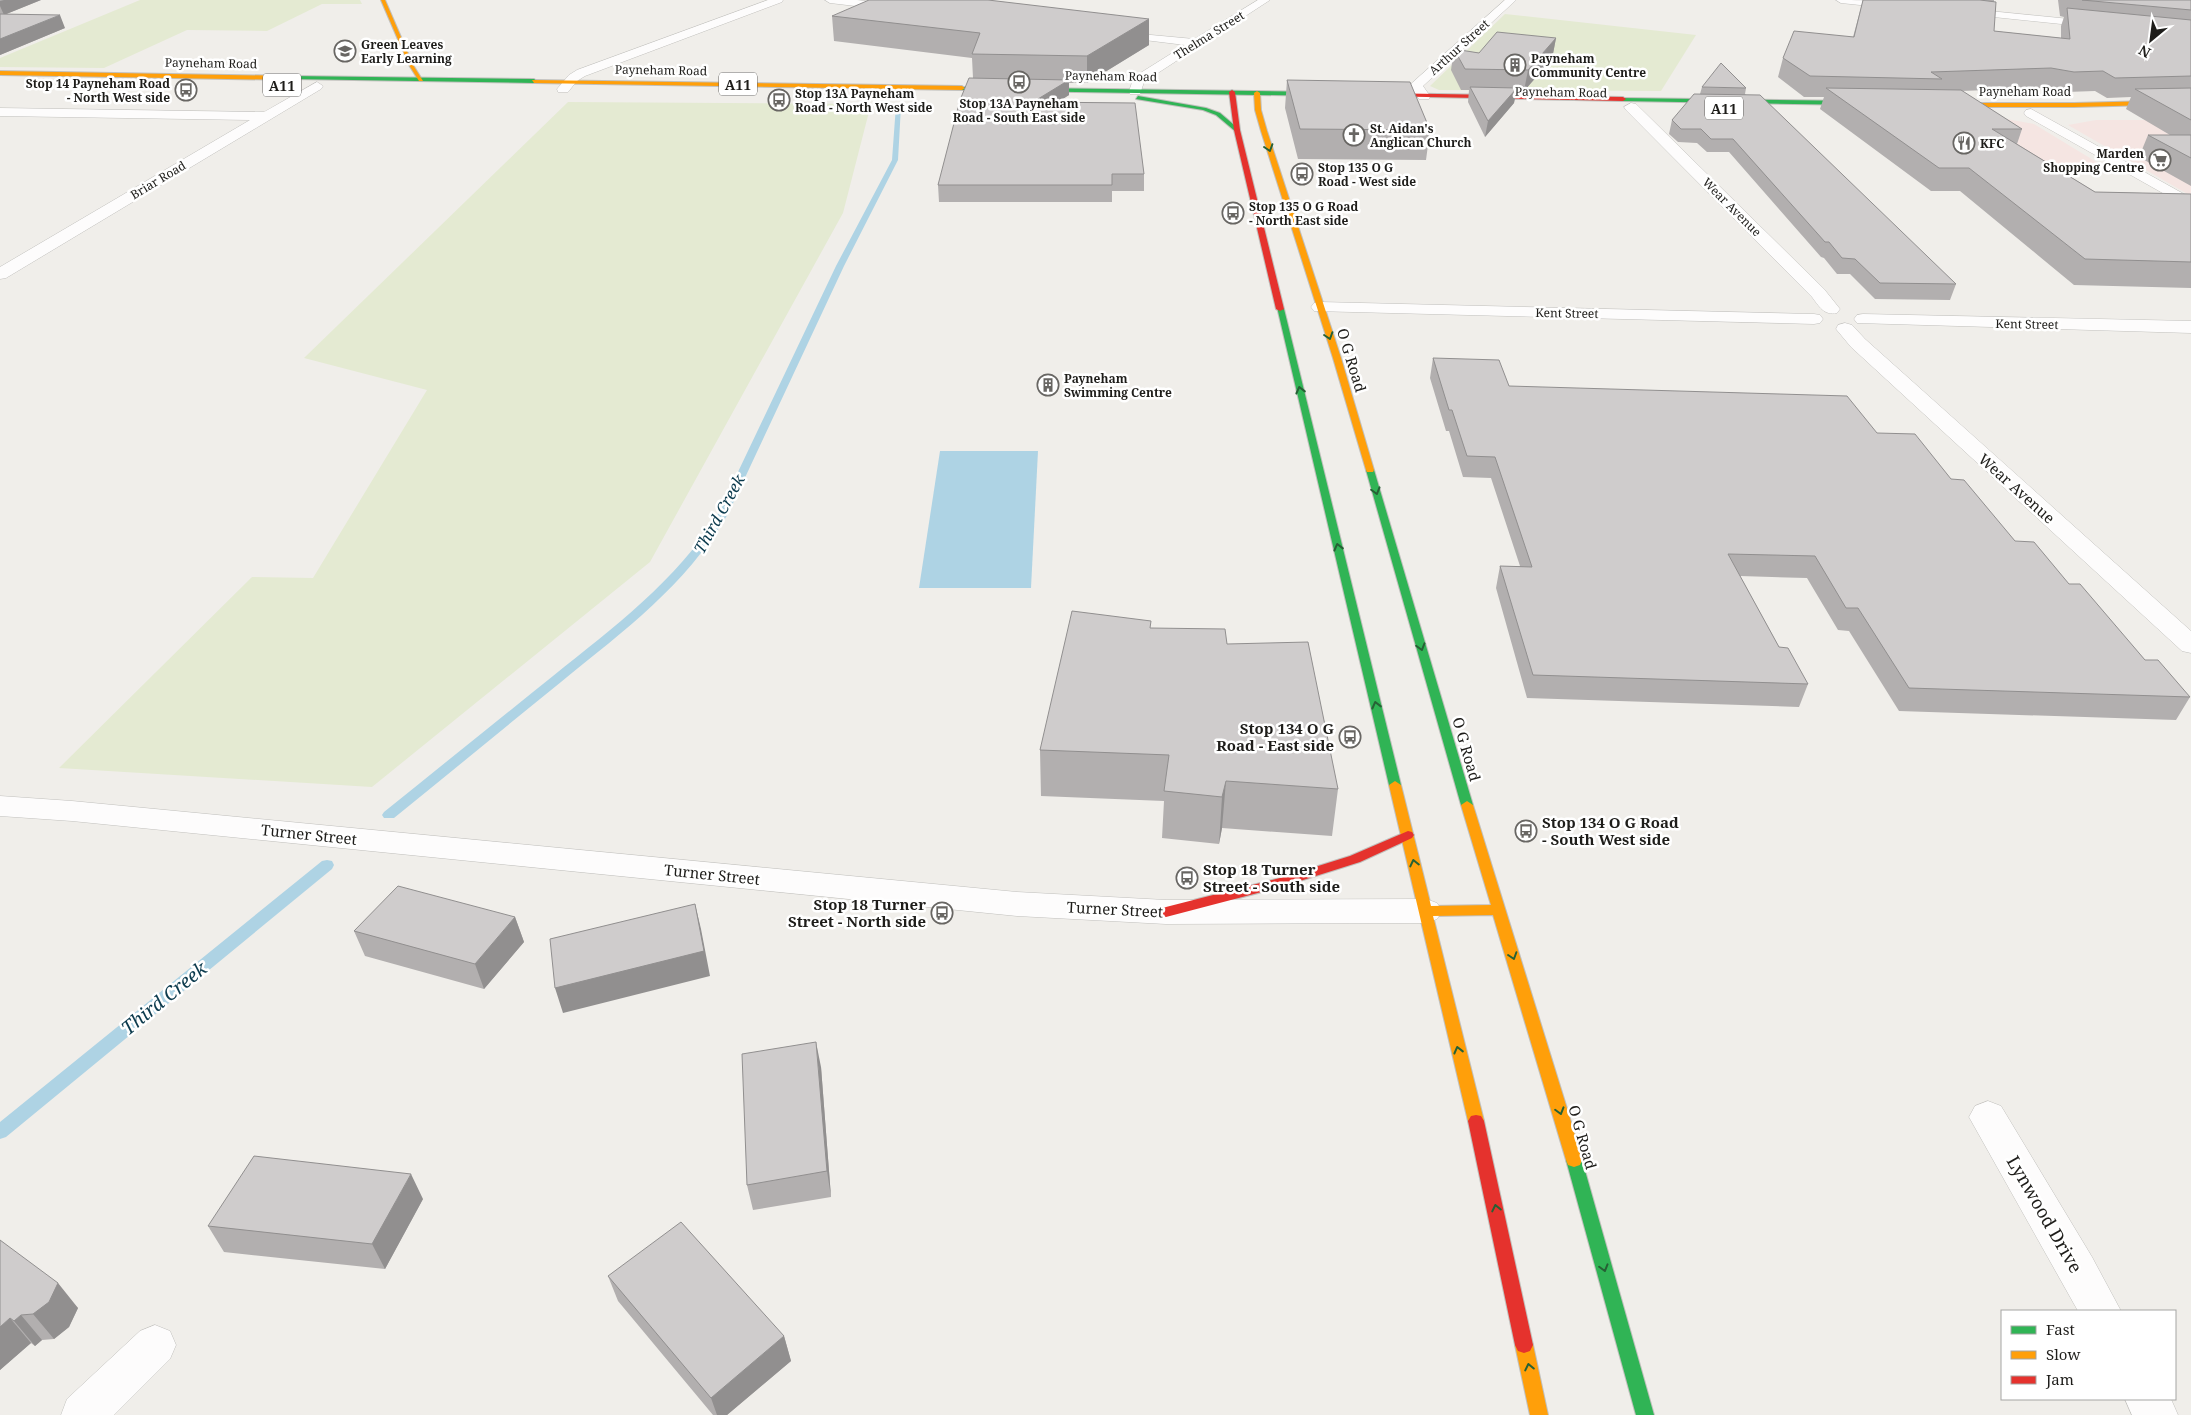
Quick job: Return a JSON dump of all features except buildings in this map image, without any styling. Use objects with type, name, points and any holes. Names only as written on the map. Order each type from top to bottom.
[{"type":"main road","points":[[383,0],[411,65],[421,80]]},
{"type":"main road","points":[[360,79],[392,73],[411,65]]},
{"type":"main road","name":"Payneham Road","points":[[0,73],[421,80],[566,86],[1332,98]]},
{"type":"main road","points":[[212,76],[208,81],[248,85]]},
{"type":"main road","points":[[377,87],[421,80],[438,86],[468,88]]},
{"type":"main road","name":"Payneham Road","points":[[0,81],[468,88],[566,86]]},
{"type":"main road","points":[[1136,94],[1204,108],[1218,114],[1236,130]]},
{"type":"main road","points":[[1232,96],[1236,130],[1490,1179],[1539,1415]]},
{"type":"main road","name":"Payneham Road","points":[[1424,96],[1867,107],[1631,107],[1366,99],[1424,96]]},
{"type":"main road","name":"O G Road","points":[[1257,97],[1264,131],[1316,307],[1498,910],[1540,1040],[1645,1415]]},
{"type":"main road","name":"Payneham Road","points":[[2191,102],[1938,108],[2094,114],[2191,111]]},
{"type":"main road","points":[[1279,306],[1296,307]]},
{"type":"main road","points":[[1166,912],[1281,882],[1355,859],[1408,835]]},
{"type":"main road","points":[[1426,911],[1498,910]]},
{"type":"street","points":[[566,86],[581,73],[778,0]]},
{"type":"street","points":[[830,0],[909,9]]},
{"type":"street","name":"Thelma Street","points":[[1136,94],[1138,80],[1266,0]]},
{"type":"street","name":"Arthur Street","points":[[1424,96],[1416,86],[1511,0]]},
{"type":"street","points":[[1841,0],[1910,7]]},
{"type":"street","points":[[1949,10],[2107,26]]},
{"type":"street","points":[[1096,32],[1195,43]]},
{"type":"street","name":"Briar Road","points":[[0,274],[317,86]]},
{"type":"street","name":"Wear Avenue","points":[[1631,107],[1818,293],[1831,309]]},
{"type":"street","points":[[0,112],[266,116]]},
{"type":"street","points":[[2031,113],[2191,204]]},
{"type":"street","name":"Kent Street","points":[[1316,307],[1814,319]]},
{"type":"street","points":[[1831,309],[1852,313],[1854,324],[1826,325],[1814,319],[1812,314],[1816,311],[1831,309]]},
{"type":"street","name":"Kent Street","points":[[1854,324],[1979,323],[2191,327]]},
{"type":"street","name":"Wear Avenue","points":[[1854,324],[2191,645]]},
{"type":"street","name":"Turner Street","points":[[0,806],[72,811],[1016,904],[1166,912],[1426,911]]},
{"type":"street","name":"Lynwood Drive","points":[[1988,1117],[2099,1310]]},
{"type":"street","points":[[83,1415],[155,1345]]},
{"type":"street","points":[[2148,1400],[2156,1415]]},
{"type":"shaded area","points":[[2001,118],[2034,124],[2103,166],[1946,164]]},
{"type":"shaded area","name":"Marden Shopping Centre","points":[[2096,120],[2191,120],[2191,196],[2068,125]]},
{"type":"green space","points":[[140,0],[360,0],[362,4],[322,4],[267,31],[187,30],[104,68],[0,67],[0,58]]},
{"type":"green space","points":[[1505,14],[1696,35],[1661,91],[1439,90],[1430,86]]},
{"type":"green space","points":[[568,102],[871,104],[843,213],[650,562],[372,787],[59,768],[252,577],[313,578],[427,390],[304,358]]},
{"type":"water","points":[[940,451],[1038,451],[1031,588],[919,588]]},
{"type":"waterway","name":"Third Creek","points":[[389,815],[651,602],[691,561],[708,538],[723,514],[840,266],[895,160],[898,106]]},
{"type":"waterway","name":"Third Creek","points":[[0,1132],[327,865]]},
{"type":"traffic: fast","points":[[292,78],[534,81]]},
{"type":"traffic: fast","points":[[962,88],[1323,94]]},
{"type":"traffic: fast","points":[[1138,98],[1204,109],[1218,114],[1237,130]]},
{"type":"traffic: fast","points":[[1623,99],[1858,103]]},
{"type":"traffic: fast","points":[[1280,309],[1395,785]]},
{"type":"traffic: fast","points":[[1370,470],[1467,805]]},
{"type":"traffic: fast","points":[[1574,1160],[1645,1415]]},
{"type":"traffic: slow","points":[[383,0],[411,65],[421,80]]},
{"type":"traffic: slow","points":[[0,73],[292,78]]},
{"type":"traffic: slow","points":[[534,81],[962,88]]},
{"type":"traffic: slow","points":[[1257,93],[1258,110],[1264,131],[1337,358],[1370,470]]},
{"type":"traffic: slow","points":[[1949,105],[2074,105],[2191,102]]},
{"type":"traffic: slow","points":[[1395,785],[1476,1121]]},
{"type":"traffic: slow","points":[[1467,805],[1574,1160]]},
{"type":"traffic: slow","points":[[1426,911],[1498,910]]},
{"type":"traffic: slow","points":[[1524,1345],[1539,1415]]},
{"type":"traffic: jam","points":[[1232,92],[1237,130],[1280,309]]},
{"type":"traffic: jam","points":[[1379,95],[1623,99]]},
{"type":"traffic: jam","points":[[1166,912],[1281,882],[1355,859],[1408,835]]},
{"type":"traffic: jam","points":[[1476,1121],[1524,1345]]},
{"type":"place","name":"Green Leaves Early Learning","points":[[345,51]]},
{"type":"place","name":"Payneham Community Centre","points":[[1515,65]]},
{"type":"place","name":"Stop 13A Payneham Road - South East side","points":[[1019,82]]},
{"type":"place","name":"Stop 14 Payneham Road - North West side","points":[[186,90]]},
{"type":"place","name":"Stop 13A Payneham Road - North West side","points":[[779,100]]},
{"type":"place","name":"St. Aidan's Anglican Church","points":[[1354,135]]},
{"type":"place","name":"KFC","points":[[1964,143]]},
{"type":"place","name":"Marden Shopping Centre","points":[[2160,160]]},
{"type":"place","name":"Stop 135 O G Road - West side","points":[[1302,174]]},
{"type":"place","name":"Stop 135 O G Road - North East side","points":[[1233,213]]},
{"type":"place","name":"Payneham Swimming Centre","points":[[1048,385]]},
{"type":"place","name":"Stop 134 O G Road - East side","points":[[1350,737]]},
{"type":"place","name":"Stop 134 O G Road - South West side","points":[[1526,831]]},
{"type":"place","name":"Stop 18 Turner Street - South side","points":[[1187,878]]},
{"type":"place","name":"Stop 18 Turner Street - North side","points":[[942,913]]}]
